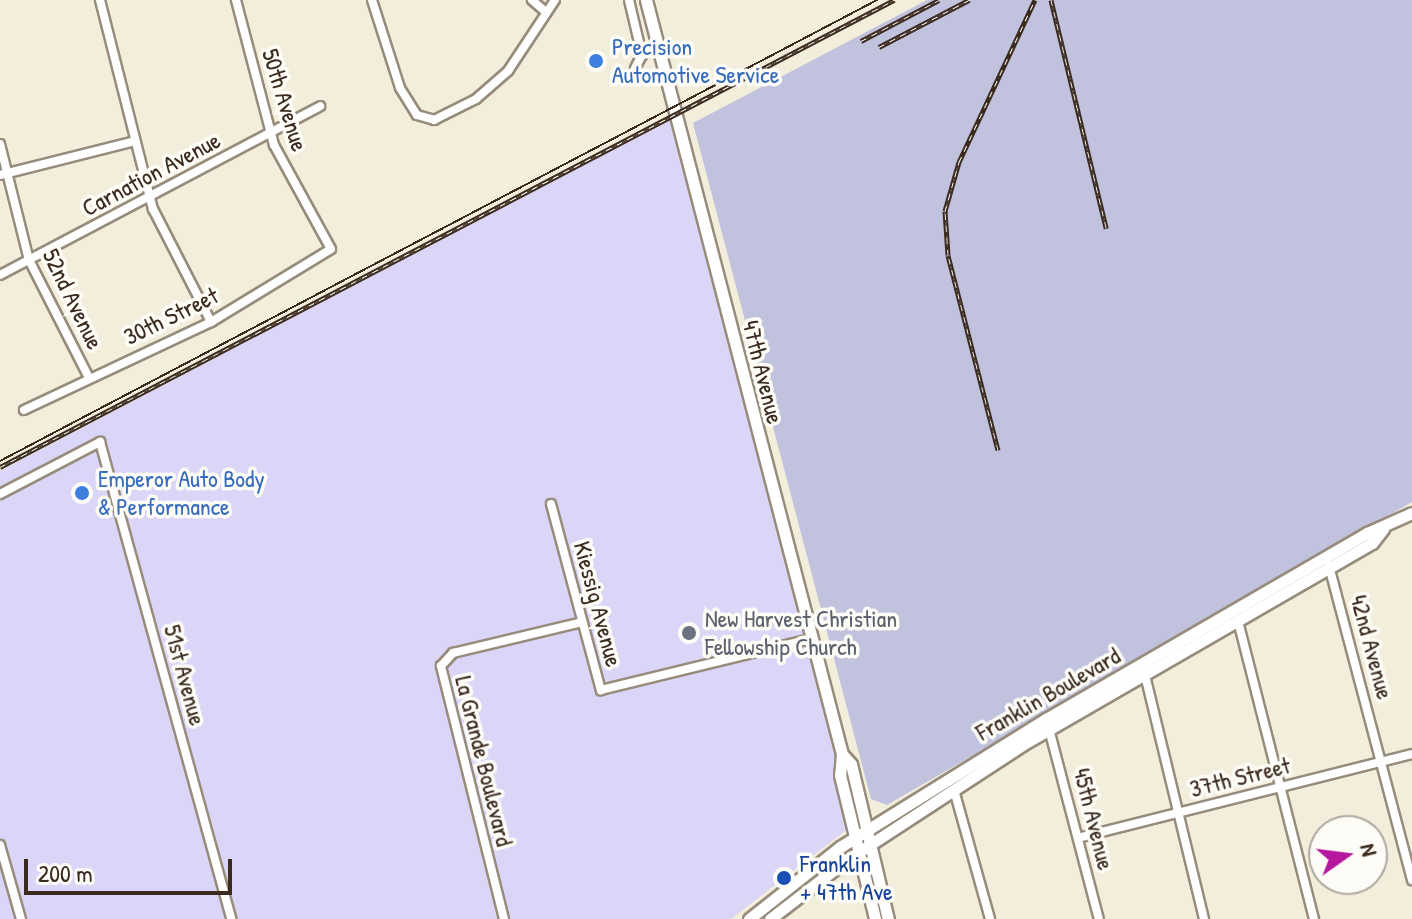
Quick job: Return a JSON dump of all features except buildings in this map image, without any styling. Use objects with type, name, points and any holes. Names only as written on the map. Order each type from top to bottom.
[{"type":"main road","name":"47th Avenue","points":[[646,0],[842,754],[840,775],[875,919]]},
{"type":"main road","name":"Franklin Boulevard","points":[[749,919],[855,839],[1018,737],[1367,533],[1384,529],[1412,513]]},
{"type":"main road","name":"Franklin Boulevard","points":[[770,919],[858,853],[973,777],[1049,729],[1372,543],[1384,529]]},
{"type":"main road","points":[[973,777],[1018,737],[1086,708]]},
{"type":"main road","name":"47th Avenue","points":[[842,754],[851,764],[888,919]]},
{"type":"street","points":[[100,0],[149,197],[211,322]]},
{"type":"street","name":"50th Avenue","points":[[236,0],[270,135],[331,249]]},
{"type":"street","points":[[372,0],[394,76],[408,103],[427,120],[440,118],[498,81],[530,43],[555,0]]},
{"type":"street","points":[[532,0],[546,12]]},
{"type":"street","points":[[629,0],[642,55],[635,68]]},
{"type":"street","name":"Carnation Avenue","points":[[0,275],[320,106]]},
{"type":"street","points":[[4,174],[135,141]]},
{"type":"street","name":"52nd Avenue","points":[[0,144],[4,174],[29,260],[88,376]]},
{"type":"street","name":"30th Street","points":[[24,410],[88,376],[211,322],[331,249]]},
{"type":"street","name":"51st Avenue","points":[[0,494],[100,442],[231,919]]},
{"type":"street","name":"Kiessig Avenue","points":[[551,504],[601,690],[810,639]]},
{"type":"street","name":"42nd Avenue","points":[[1329,565],[1412,880]]},
{"type":"street","points":[[1238,621],[1314,919]]},
{"type":"street","name":"La Grande Boulevard","points":[[504,919],[441,666],[453,653],[582,622]]},
{"type":"street","points":[[1145,675],[1204,919]]},
{"type":"street","name":"45th Avenue","points":[[1049,729],[1099,919]]},
{"type":"street","name":"37th Street","points":[[1078,838],[1412,754]]},
{"type":"street","points":[[954,790],[990,919]]},
{"type":"street","points":[[0,845],[21,919]]},
{"type":"shaded area","points":[[927,0],[1412,0],[1412,502],[887,805],[871,799],[693,123]]},
{"type":"shaded area","points":[[675,116],[854,824],[731,919],[0,919],[0,471]]},
{"type":"tram line","points":[[0,461],[877,0]]},
{"type":"railway","points":[[0,467],[894,0]]},
{"type":"railway","points":[[861,41],[939,0]]},
{"type":"railway","points":[[879,47],[969,0]]},
{"type":"railway","points":[[998,450],[948,255],[945,211],[959,162],[1035,0]]},
{"type":"railway","points":[[1051,0],[1106,228]]},
{"type":"place","name":"Precision Automotive Service","points":[[596,61]]},
{"type":"place","name":"Emperor Auto Body & Performance","points":[[82,493]]},
{"type":"place","name":"New Harvest Christian Fellowship Church","points":[[689,633]]},
{"type":"place","name":"Franklin + 47th Ave","points":[[784,878]]}]
